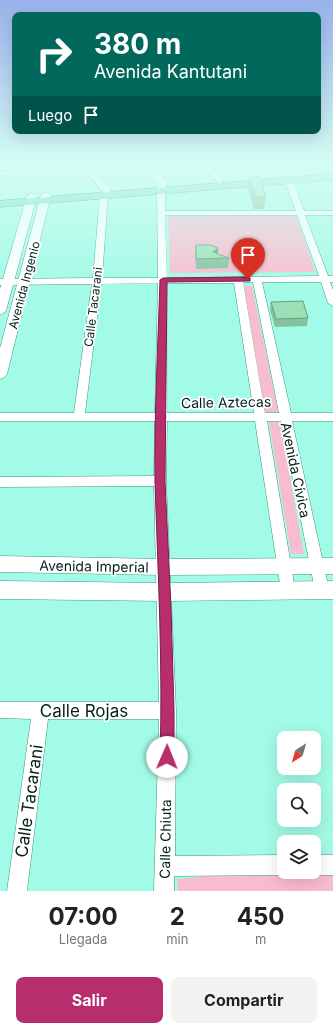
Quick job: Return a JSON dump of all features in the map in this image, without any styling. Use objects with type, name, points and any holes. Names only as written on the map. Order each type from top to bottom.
[{"type":"street","name":"Avenida Ingenio","points":[[0,311],[4,282],[30,206]]},
{"type":"street","name":"Avenida Ingenio","points":[[0,374],[44,206]]},
{"type":"street","name":"Calle Tacarani","points":[[79,417],[97,281],[104,206]]},
{"type":"street","name":"Calle Chiuta","points":[[163,206],[162,418],[160,481],[168,711],[164,891]]},
{"type":"street","points":[[299,206],[329,279],[333,303]]},
{"type":"street","points":[[163,213],[333,213]]},
{"type":"street","name":"Avenida Cívica","points":[[238,279],[288,590]]},
{"type":"street","name":"Avenida Cívica","points":[[257,279],[285,416],[324,566],[327,590]]},
{"type":"street","points":[[4,282],[329,279]]},
{"type":"street","name":"Calle Aztecas","points":[[0,417],[261,418],[285,416],[333,416]]},
{"type":"street","points":[[0,482],[160,481]]},
{"type":"street","name":"Avenida Imperial","points":[[0,564],[164,567],[324,566]]},
{"type":"street","name":"Avenida Imperial","points":[[0,590],[165,592],[327,590]]},
{"type":"street","name":"Calle Rojas","points":[[0,710],[168,711]]},
{"type":"street","name":"Calle Tacarani","points":[[17,891],[41,711]]},
{"type":"street","points":[[165,866],[277,865]]},
{"type":"street","points":[[321,865],[333,865]]},
{"type":"shaded area","points":[[296,215],[315,272],[170,273],[168,216]]},
{"type":"shaded area","points":[[242,286],[252,286],[278,412],[265,412]]},
{"type":"shaded area","points":[[269,422],[280,422],[304,554],[291,554]]},
{"type":"shaded area","points":[[277,875],[277,879],[321,879],[321,875],[333,875],[333,891],[178,891],[177,879],[208,876]]},
{"type":"building","points":[[196,245],[210,245],[218,248],[213,252],[229,258],[196,259]]},
{"type":"building","points":[[303,301],[308,318],[276,319],[271,302]]},
{"type":"route","points":[[167,757],[168,711],[166,607],[160,481],[163,280],[248,279]]}]
